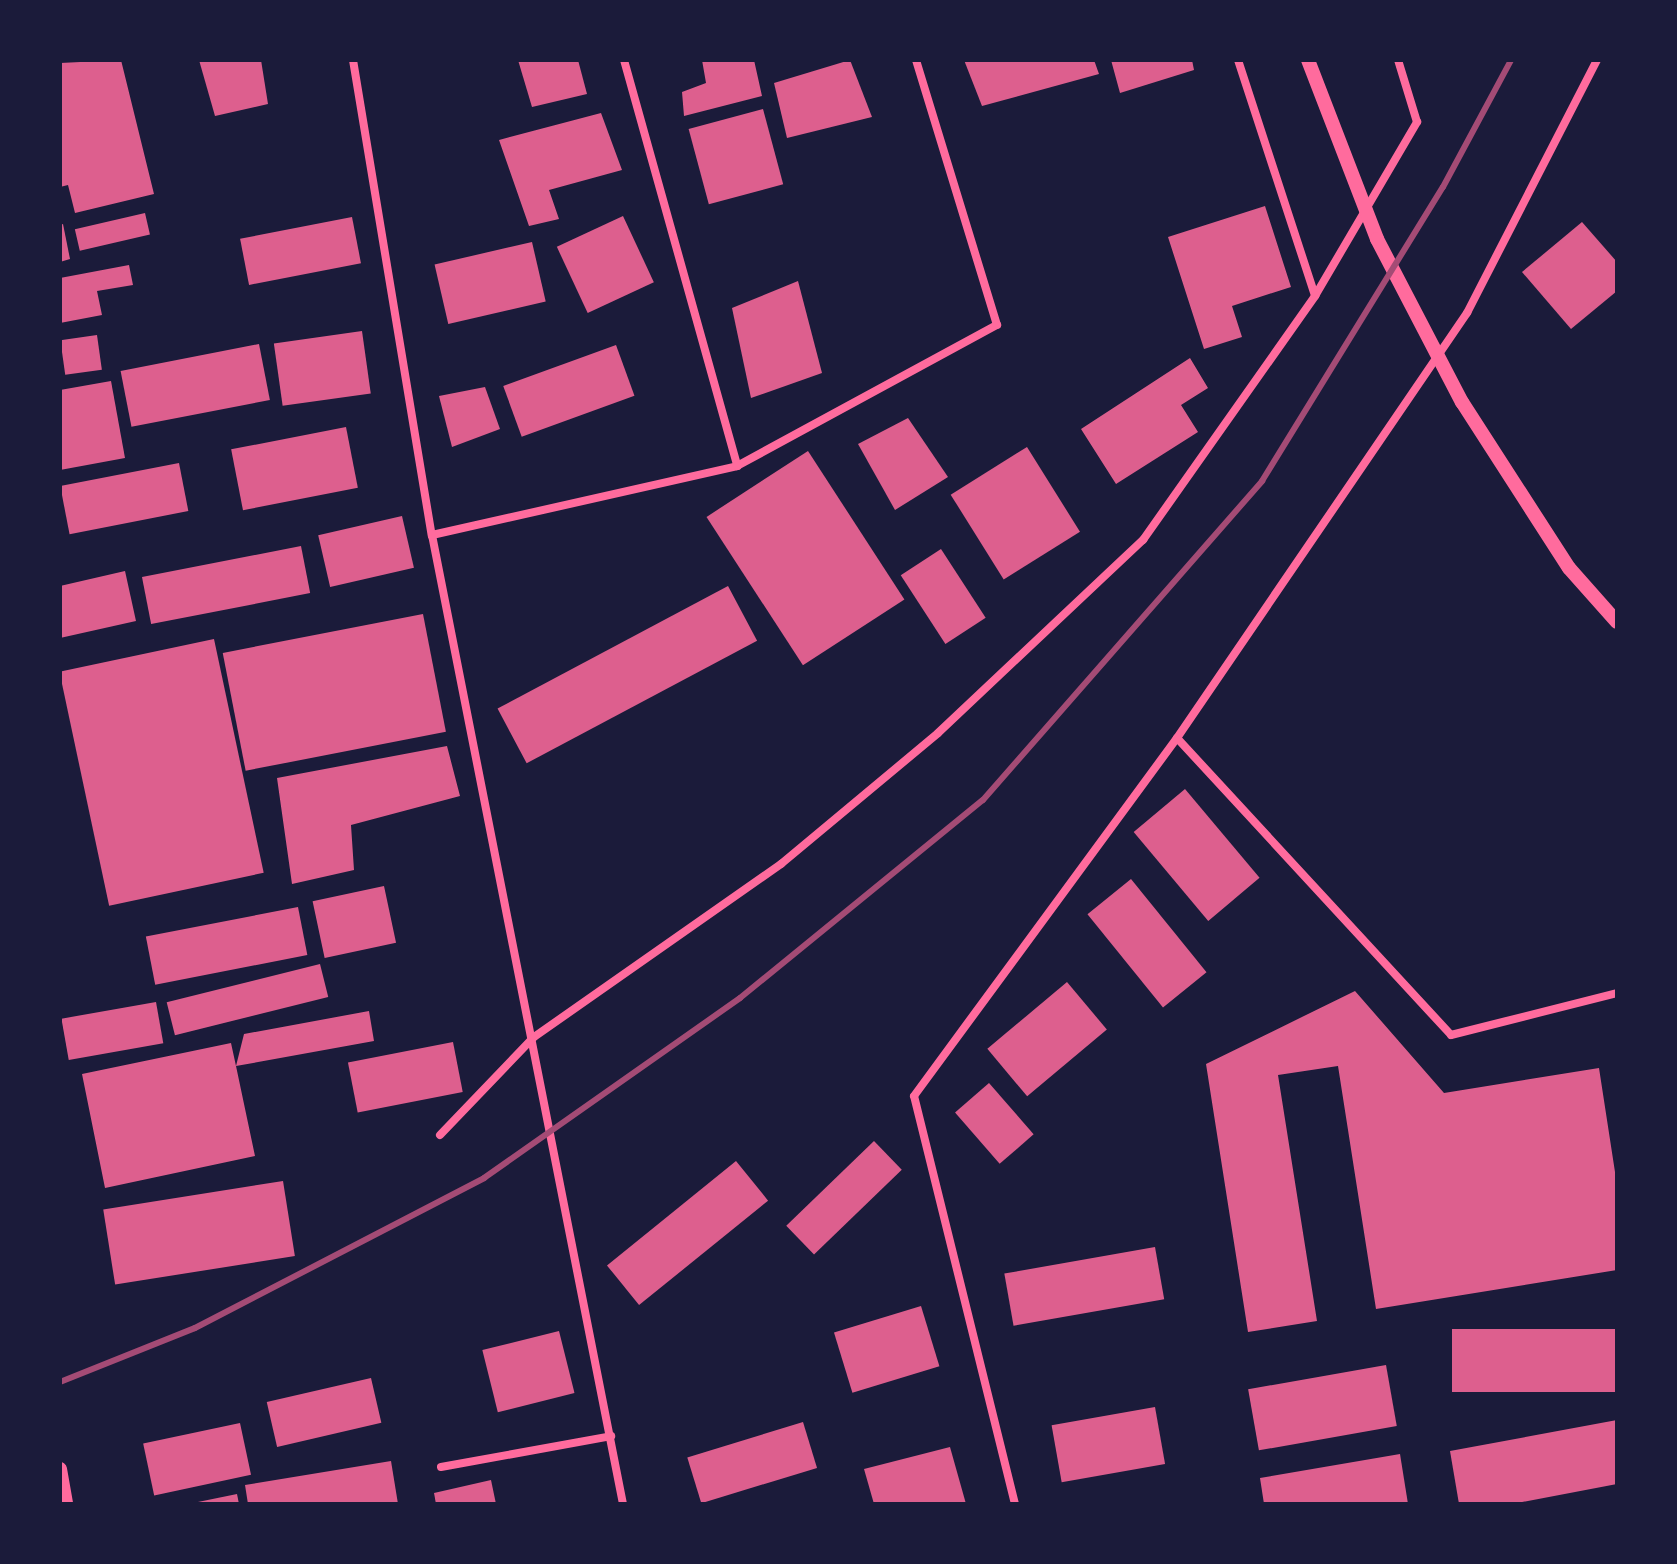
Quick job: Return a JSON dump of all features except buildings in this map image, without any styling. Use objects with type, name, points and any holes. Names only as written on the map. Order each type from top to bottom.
[{"type":"street","points":[[353,60],[432,535],[547,1097],[623,1504]]},
{"type":"street","points":[[624,60],[737,466]]},
{"type":"street","points":[[432,535],[737,466],[997,325],[916,60]]},
{"type":"street","points":[[1238,60],[1315,296]]},
{"type":"street","points":[[1308,60],[1377,239],[1462,402],[1569,568],[1617,622]]},
{"type":"street","points":[[440,1135],[534,1037],[781,864],[938,733],[1143,540],[1315,296],[1417,122],[1398,60]]},
{"type":"street","points":[[1015,1504],[914,1096],[1177,738],[1467,313],[1597,60]]},
{"type":"street","points":[[1177,738],[1451,1035],[1617,993]]},
{"type":"street","points":[[441,1467],[611,1436]]},
{"type":"street","points":[[60,1469],[66,1504]]},
{"type":"railway","points":[[60,1382],[195,1328],[484,1178],[740,998],[983,800],[1262,481],[1443,187],[1511,60]]}]
